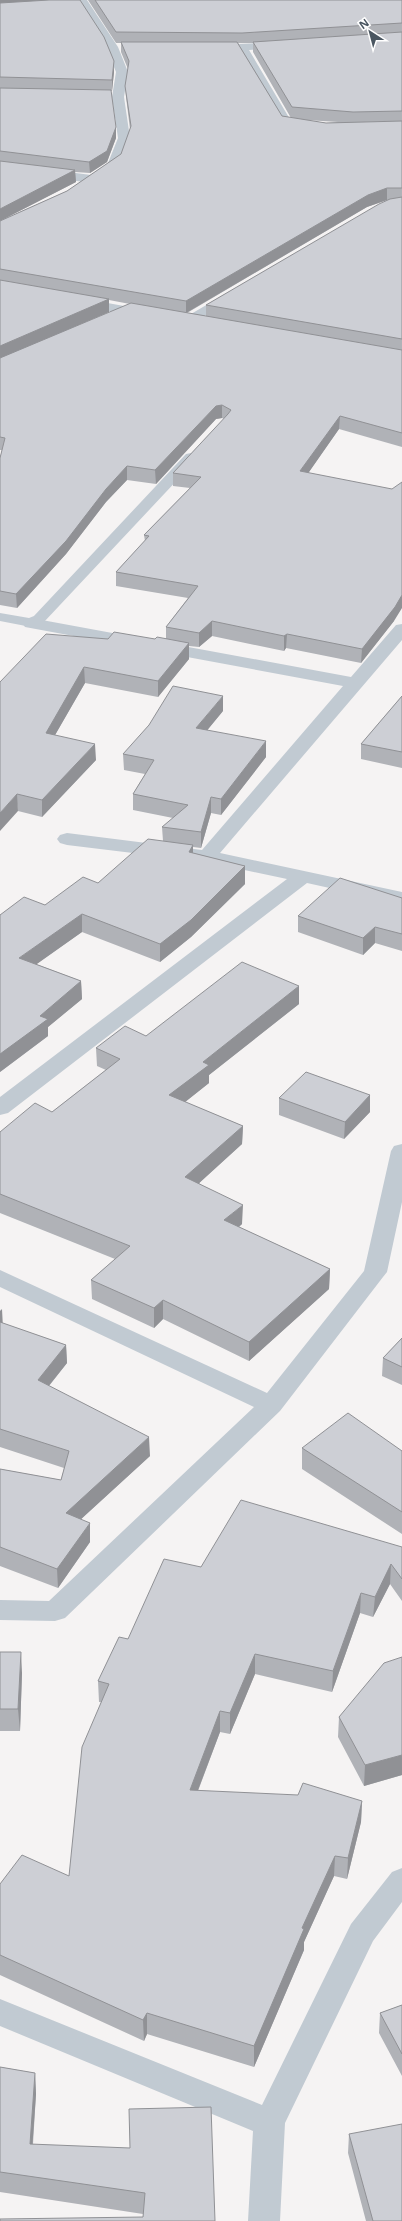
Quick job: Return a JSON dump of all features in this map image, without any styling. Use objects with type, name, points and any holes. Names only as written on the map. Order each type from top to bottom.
[{"type":"street","points":[[69,4],[82,2],[112,47],[122,72],[114,96],[124,138],[114,165],[74,191]]},
{"type":"street","points":[[196,48],[242,48],[295,44]]},
{"type":"street","points":[[112,47],[127,48]]},
{"type":"street","points":[[242,48],[286,123],[308,126]]},
{"type":"street","points":[[0,167],[92,179]]},
{"type":"street","points":[[186,321],[246,286]]},
{"type":"street","points":[[63,299],[156,316]]},
{"type":"street","points":[[106,320],[126,311]]},
{"type":"street","points":[[171,318],[209,325]]},
{"type":"street","points":[[31,623],[354,683]]},
{"type":"street","points":[[207,856],[354,683],[402,629]]},
{"type":"street","points":[[67,838],[207,856],[402,898]]},
{"type":"street","points":[[0,1108],[304,876]]},
{"type":"street","points":[[0,1610],[55,1611],[271,1405],[375,1272],[402,1151]]},
{"type":"street","points":[[0,1278],[271,1405]]},
{"type":"street","points":[[264,2221],[269,2123],[362,1933],[402,1880]]},
{"type":"street","points":[[0,2012],[269,2123]]},
{"type":"lane","points":[[0,617],[31,623],[39,620],[200,446]]},
{"type":"building","points":[[80,0],[104,37],[114,61],[112,80],[0,77],[0,3]]},
{"type":"building","points":[[95,0],[402,0],[402,23],[242,33],[116,32]]},
{"type":"building","points":[[402,32],[402,111],[353,112],[292,107],[253,42]]},
{"type":"building","points":[[121,42],[237,42],[282,116],[326,123],[402,121],[402,188],[387,188],[368,195],[186,301],[0,269],[0,221],[67,191],[121,154],[131,126],[125,86],[129,61]]},
{"type":"building","points":[[0,88],[111,90],[116,127],[107,151],[89,162],[0,151]]},
{"type":"building","points":[[0,161],[75,170],[0,209]]},
{"type":"building","points":[[402,197],[402,339],[206,305],[379,204],[390,199]]},
{"type":"building","points":[[0,280],[109,299],[0,346]]},
{"type":"building","points":[[131,303],[402,350],[402,433],[340,416],[300,471],[392,489],[402,482],[402,595],[395,607],[362,649],[287,634],[284,636],[212,621],[199,633],[166,627],[198,586],[116,572],[149,536],[144,535],[201,477],[173,473],[231,410],[222,405],[216,406],[155,470],[127,466],[106,489],[66,541],[16,594],[0,591],[0,458],[5,438],[0,437],[0,358]]},
{"type":"building","points":[[114,632],[155,639],[157,637],[189,643],[158,681],[84,667],[46,733],[95,744],[42,800],[17,794],[0,813],[0,682],[46,634],[108,639]]},
{"type":"building","points":[[173,686],[223,696],[196,728],[266,741],[221,799],[211,797],[201,832],[162,827],[188,805],[133,794],[154,760],[123,754],[149,725]]},
{"type":"building","points":[[402,696],[402,752],[361,744]]},
{"type":"building","points":[[148,839],[193,845],[189,852],[245,866],[191,920],[160,944],[82,914],[19,958],[81,981],[40,1016],[48,1019],[0,1054],[0,915],[24,897],[45,905],[83,877],[98,883]]},
{"type":"building","points":[[340,878],[402,898],[402,934],[375,927],[363,938],[298,916]]},
{"type":"building","points":[[242,962],[299,986],[203,1062],[209,1065],[169,1095],[243,1126],[185,1177],[243,1205],[224,1220],[330,1269],[249,1342],[163,1300],[154,1308],[91,1280],[130,1246],[0,1194],[0,1132],[35,1103],[52,1112],[120,1059],[96,1048],[125,1026],[146,1036]]},
{"type":"building","points":[[306,1072],[370,1095],[345,1122],[279,1098]]},
{"type":"building","points":[[0,1322],[66,1345],[38,1380],[149,1437],[66,1513],[90,1523],[57,1569],[0,1547],[0,1469],[61,1480],[69,1451],[0,1429]]},
{"type":"building","points":[[402,1338],[402,1367],[383,1358]]},
{"type":"building","points":[[348,1413],[402,1451],[402,1512],[302,1448]]},
{"type":"building","points":[[241,1500],[402,1547],[402,1579],[391,1564],[375,1597],[361,1593],[333,1671],[255,1654],[230,1713],[220,1711],[190,1790],[298,1795],[303,1783],[362,1801],[348,1858],[335,1856],[302,1928],[304,1929],[254,2046],[147,2013],[143,2020],[0,1955],[0,1884],[22,1855],[69,1876],[82,1747],[109,1684],[98,1681],[119,1637],[128,1639],[164,1559],[201,1567]]},
{"type":"building","points":[[0,1652],[21,1652],[18,1709],[0,1709]]},
{"type":"building","points":[[402,1657],[402,1755],[365,1765],[339,1717],[384,1663]]},
{"type":"building","points":[[402,2005],[402,2054],[380,2013]]},
{"type":"building","points":[[0,2067],[35,2073],[30,2144],[130,2148],[129,2109],[211,2107],[215,2221],[0,2221],[0,2219],[143,2217],[145,2193],[0,2172]]},
{"type":"building","points":[[402,2124],[402,2221],[373,2221],[349,2134]]}]
